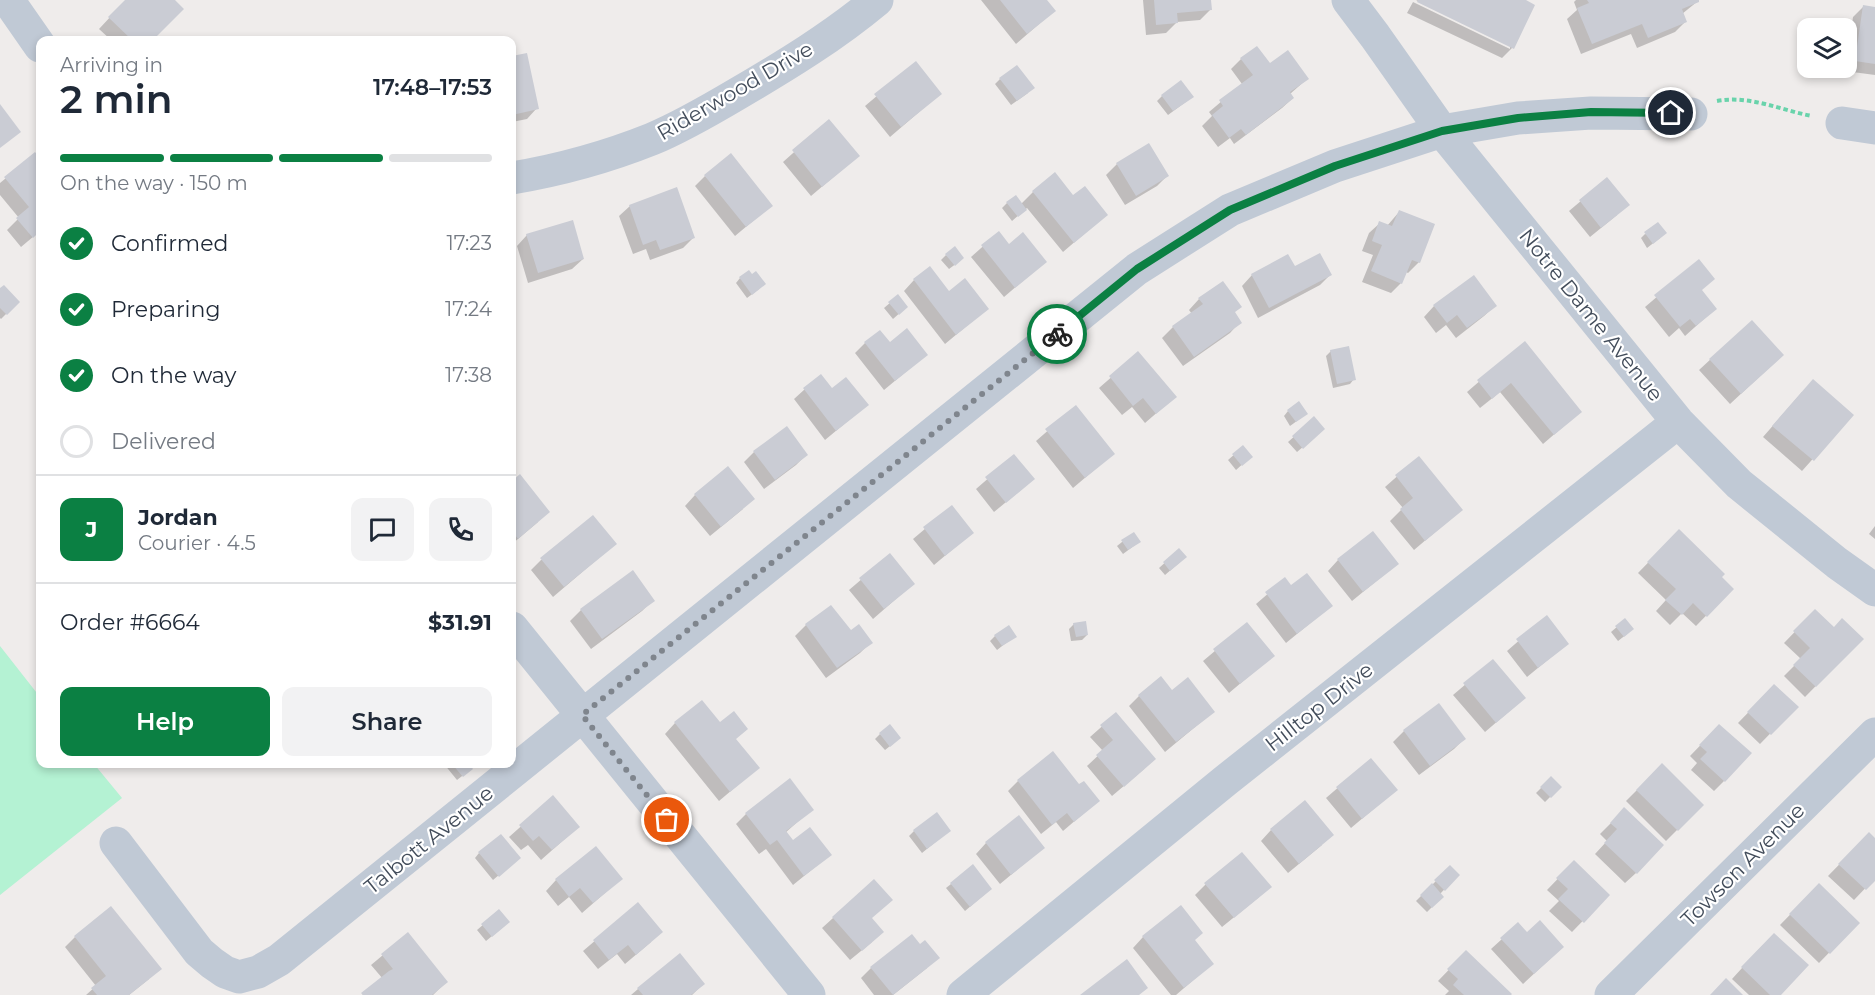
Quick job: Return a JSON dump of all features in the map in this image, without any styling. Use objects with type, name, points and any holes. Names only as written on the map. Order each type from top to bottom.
[{"type":"street","points":[[8,0],[36,40]]},
{"type":"street","name":"Riderwood Drive","points":[[516,177],[596,159],[654,138],[771,75],[825,39],[877,0]]},
{"type":"street","name":"Notre Dame Avenue","points":[[1348,0],[1442,131],[1678,422],[1739,484],[1837,563],[1875,590]]},
{"type":"street","name":"Talbott Avenue","points":[[116,843],[199,952],[225,972],[239,977],[258,972],[279,960],[1137,269],[1230,210],[1335,166],[1442,131],[1518,118],[1591,112],[1691,114]]},
{"type":"street","points":[[1842,123],[1875,128]]},
{"type":"street","name":"Hilltop Drive","points":[[963,995],[1225,781],[1678,422]]},
{"type":"street","points":[[516,633],[809,995]]},
{"type":"street","name":"Towson Avenue","points":[[1611,995],[1875,734]]},
{"type":"path","points":[[1691,114],[1715,101],[1732,99],[1753,101],[1842,123]]},
{"type":"green space","points":[[0,646],[36,692],[36,768],[97,768],[122,798],[0,895]]},
{"type":"building","points":[[125,0],[175,0],[184,9],[157,36],[128,36],[108,17]]},
{"type":"building","points":[[1000,0],[1047,0],[1056,11],[1027,34]]},
{"type":"building","points":[[1154,0],[1211,0],[1212,10],[1177,13],[1178,23],[1156,25]]},
{"type":"building","points":[[1418,0],[1526,0],[1535,5],[1514,49],[1417,2]]},
{"type":"building","points":[[1587,0],[1699,0],[1699,2],[1682,9],[1687,22],[1648,38],[1642,24],[1592,44],[1577,8],[1589,3]]},
{"type":"building","points":[[1863,5],[1875,7],[1875,64],[1857,61]]},
{"type":"building","points":[[1257,46],[1270,63],[1288,50],[1309,79],[1290,92],[1294,98],[1246,135],[1241,129],[1229,138],[1212,115],[1223,106],[1219,100],[1253,75],[1240,58]]},
{"type":"building","points":[[527,53],[539,109],[516,114],[516,55]]},
{"type":"building","points":[[916,61],[942,94],[901,127],[874,94]]},
{"type":"building","points":[[1017,65],[1035,88],[1017,101],[999,78]]},
{"type":"building","points":[[1181,80],[1194,97],[1173,111],[1161,95]]},
{"type":"building","points":[[0,104],[21,132],[0,148]]},
{"type":"building","points":[[829,119],[860,156],[822,187],[792,150]]},
{"type":"building","points":[[1149,143],[1169,176],[1136,196],[1116,163]]},
{"type":"building","points":[[36,153],[36,235],[33,238],[16,218],[29,207],[4,177]]},
{"type":"building","points":[[731,153],[773,206],[746,227],[704,175]]},
{"type":"building","points":[[1055,172],[1073,195],[1085,186],[1108,215],[1074,243],[1032,191]]},
{"type":"building","points":[[1607,177],[1630,205],[1601,228],[1579,200]]},
{"type":"building","points":[[677,187],[695,238],[660,250],[656,240],[643,245],[629,205]]},
{"type":"building","points":[[1016,195],[1027,210],[1018,217],[1006,202]]},
{"type":"building","points":[[1399,210],[1435,224],[1420,263],[1412,260],[1402,284],[1371,271],[1382,245],[1372,241],[1379,221],[1392,226]]},
{"type":"building","points":[[573,220],[584,259],[538,273],[526,234]]},
{"type":"building","points":[[1658,222],[1667,233],[1653,244],[1644,232]]},
{"type":"building","points":[[999,231],[1009,244],[1023,232],[1047,262],[1015,288],[981,245]]},
{"type":"building","points":[[955,246],[964,258],[955,266],[945,254]]},
{"type":"building","points":[[1320,253],[1332,275],[1269,308],[1251,274],[1288,254],[1295,266]]},
{"type":"building","points":[[1699,259],[1715,279],[1702,290],[1717,309],[1696,326],[1690,319],[1680,327],[1654,295]]},
{"type":"building","points":[[930,266],[949,291],[965,278],[989,309],[956,335],[913,279]]},
{"type":"building","points":[[749,270],[752,274],[756,271],[766,284],[752,295],[739,277]]},
{"type":"building","points":[[1474,275],[1497,306],[1467,328],[1457,315],[1447,323],[1433,305]]},
{"type":"building","points":[[1223,281],[1242,307],[1235,312],[1242,323],[1194,357],[1172,326],[1203,304],[1198,298]]},
{"type":"building","points":[[4,285],[20,302],[7,315],[0,308],[0,288]]},
{"type":"building","points":[[898,294],[908,307],[899,315],[888,302]]},
{"type":"building","points":[[1752,320],[1784,355],[1741,394],[1709,359]]},
{"type":"building","points":[[907,328],[928,355],[895,381],[864,342],[880,330],[890,342]]},
{"type":"building","points":[[1525,341],[1582,412],[1554,435],[1511,383],[1492,399],[1477,380]]},
{"type":"building","points":[[1349,346],[1356,380],[1337,384],[1330,350]]},
{"type":"building","points":[[1138,351],[1177,397],[1156,414],[1143,398],[1133,406],[1109,376]]},
{"type":"building","points":[[821,374],[832,388],[846,377],[869,405],[836,431],[803,388]]},
{"type":"building","points":[[1813,379],[1854,415],[1814,461],[1772,426]]},
{"type":"building","points":[[1299,401],[1308,414],[1296,422],[1287,410]]},
{"type":"building","points":[[1076,405],[1115,454],[1085,478],[1045,429]]},
{"type":"building","points":[[1314,416],[1325,429],[1303,449],[1292,436]]},
{"type":"building","points":[[787,426],[808,455],[775,480],[753,451]]},
{"type":"building","points":[[1243,445],[1253,457],[1242,466],[1232,454]]},
{"type":"building","points":[[1014,454],[1035,479],[1006,503],[985,477]]},
{"type":"building","points":[[1419,456],[1463,510],[1425,541],[1400,509],[1413,498],[1395,475]]},
{"type":"building","points":[[728,466],[755,499],[721,527],[694,494]]},
{"type":"building","points":[[520,474],[550,512],[518,539],[516,536],[516,478]]},
{"type":"building","points":[[952,505],[974,533],[945,556],[923,527]]},
{"type":"building","points":[[593,515],[617,544],[564,587],[540,558]]},
{"type":"building","points":[[1679,529],[1725,574],[1722,577],[1734,589],[1707,617],[1693,603],[1682,615],[1665,600],[1676,589],[1647,562]]},
{"type":"building","points":[[1373,531],[1399,564],[1363,592],[1337,559]]},
{"type":"building","points":[[1134,532],[1141,542],[1128,550],[1121,540]]},
{"type":"building","points":[[1179,548],[1187,557],[1170,571],[1163,562]]},
{"type":"building","points":[[890,553],[915,584],[884,609],[859,578]]},
{"type":"building","points":[[633,570],[655,601],[602,639],[580,609]]},
{"type":"building","points":[[1307,573],[1333,606],[1297,634],[1265,592],[1285,577],[1291,585]]},
{"type":"building","points":[[831,605],[851,630],[859,624],[873,643],[837,668],[805,624]]},
{"type":"building","points":[[1815,609],[1834,627],[1842,618],[1864,639],[1816,687],[1793,665],[1810,648],[1793,631]]},
{"type":"building","points":[[1547,615],[1569,644],[1538,668],[1516,639]]},
{"type":"building","points":[[1625,618],[1634,629],[1624,637],[1615,626]]},
{"type":"building","points":[[1086,621],[1088,635],[1076,637],[1073,623]]},
{"type":"building","points":[[1247,622],[1275,656],[1240,684],[1213,649]]},
{"type":"building","points":[[1009,625],[1017,637],[1002,646],[994,635]]},
{"type":"building","points":[[1493,659],[1526,698],[1496,723],[1463,683]]},
{"type":"building","points":[[1161,676],[1172,690],[1188,677],[1215,712],[1176,742],[1138,695]]},
{"type":"building","points":[[1774,684],[1799,707],[1771,735],[1747,712]]},
{"type":"building","points":[[702,700],[720,722],[734,711],[748,729],[736,739],[760,768],[730,792],[674,722]]},
{"type":"building","points":[[1439,703],[1466,739],[1430,766],[1403,730]]},
{"type":"building","points":[[1116,712],[1156,759],[1124,787],[1096,755],[1113,740],[1100,725]]},
{"type":"building","points":[[890,724],[901,738],[890,747],[879,733]]},
{"type":"building","points":[[1719,724],[1752,753],[1725,782],[1700,759],[1707,752],[1699,745]]},
{"type":"building","points":[[1053,751],[1079,784],[1084,781],[1100,801],[1074,822],[1067,813],[1052,825],[1017,780]]},
{"type":"building","points":[[1371,758],[1398,790],[1362,819],[1336,787]]},
{"type":"building","points":[[1662,763],[1704,805],[1678,831],[1636,790]]},
{"type":"building","points":[[455,768],[472,768],[473,769],[463,777]]},
{"type":"building","points":[[1551,776],[1562,787],[1551,798],[1540,787]]},
{"type":"building","points":[[790,778],[814,810],[786,831],[793,840],[810,827],[832,855],[804,876],[777,840],[770,845],[745,813]]},
{"type":"building","points":[[553,795],[580,827],[552,850],[539,836],[533,841],[519,825]]},
{"type":"building","points":[[1305,800],[1334,835],[1299,864],[1270,829]]},
{"type":"building","points":[[1624,807],[1664,845],[1637,874],[1604,843],[1617,829],[1610,823]]},
{"type":"building","points":[[937,812],[951,831],[927,849],[913,830]]},
{"type":"building","points":[[1019,815],[1045,848],[1011,875],[985,842]]},
{"type":"building","points":[[1869,832],[1875,838],[1875,881],[1866,890],[1838,864]]},
{"type":"building","points":[[501,834],[521,858],[499,877],[478,852]]},
{"type":"building","points":[[596,846],[623,879],[593,903],[580,888],[569,897],[555,879]]},
{"type":"building","points":[[1242,852],[1272,887],[1234,918],[1204,883]]},
{"type":"building","points":[[1574,860],[1610,895],[1584,923],[1558,899],[1568,889],[1556,878]]},
{"type":"building","points":[[973,864],[992,889],[970,907],[950,883]]},
{"type":"building","points":[[1450,865],[1460,875],[1445,891],[1434,880]]},
{"type":"building","points":[[874,879],[893,900],[872,918],[884,932],[862,951],[832,917]]},
{"type":"building","points":[[1432,883],[1444,897],[1432,908],[1420,895]]},
{"type":"building","points":[[1819,883],[1860,923],[1830,954],[1789,914]]},
{"type":"building","points":[[638,902],[663,932],[636,955],[628,945],[609,960],[593,940]]},
{"type":"building","points":[[1181,905],[1203,933],[1195,940],[1214,964],[1184,988],[1142,936]]},
{"type":"building","points":[[111,906],[162,969],[129,995],[97,995],[91,988],[106,976],[74,936]]},
{"type":"building","points":[[499,909],[510,922],[492,937],[481,924]]},
{"type":"building","points":[[1540,920],[1564,947],[1534,974],[1500,938],[1518,922],[1527,932]]},
{"type":"building","points":[[408,932],[448,982],[432,995],[363,995],[361,993],[393,969],[381,954]]},
{"type":"building","points":[[1774,933],[1809,965],[1781,995],[1770,995],[1741,967]]},
{"type":"building","points":[[912,934],[920,944],[925,940],[940,958],[893,995],[870,967]]},
{"type":"building","points":[[1466,950],[1512,994],[1464,995],[1453,985],[1458,979],[1447,969]]},
{"type":"building","points":[[680,953],[705,984],[691,995],[643,995],[637,988]]},
{"type":"building","points":[[1127,959],[1148,988],[1139,995],[1080,995]]},
{"type":"building","points":[[1726,978],[1743,995],[1710,995]]},
{"type":"way so far","points":[[667,820],[582,715],[1057,334]]},
{"type":"route","points":[[1057,334],[1137,269],[1230,210],[1335,166],[1442,131],[1518,118],[1591,112],[1671,113]]}]
